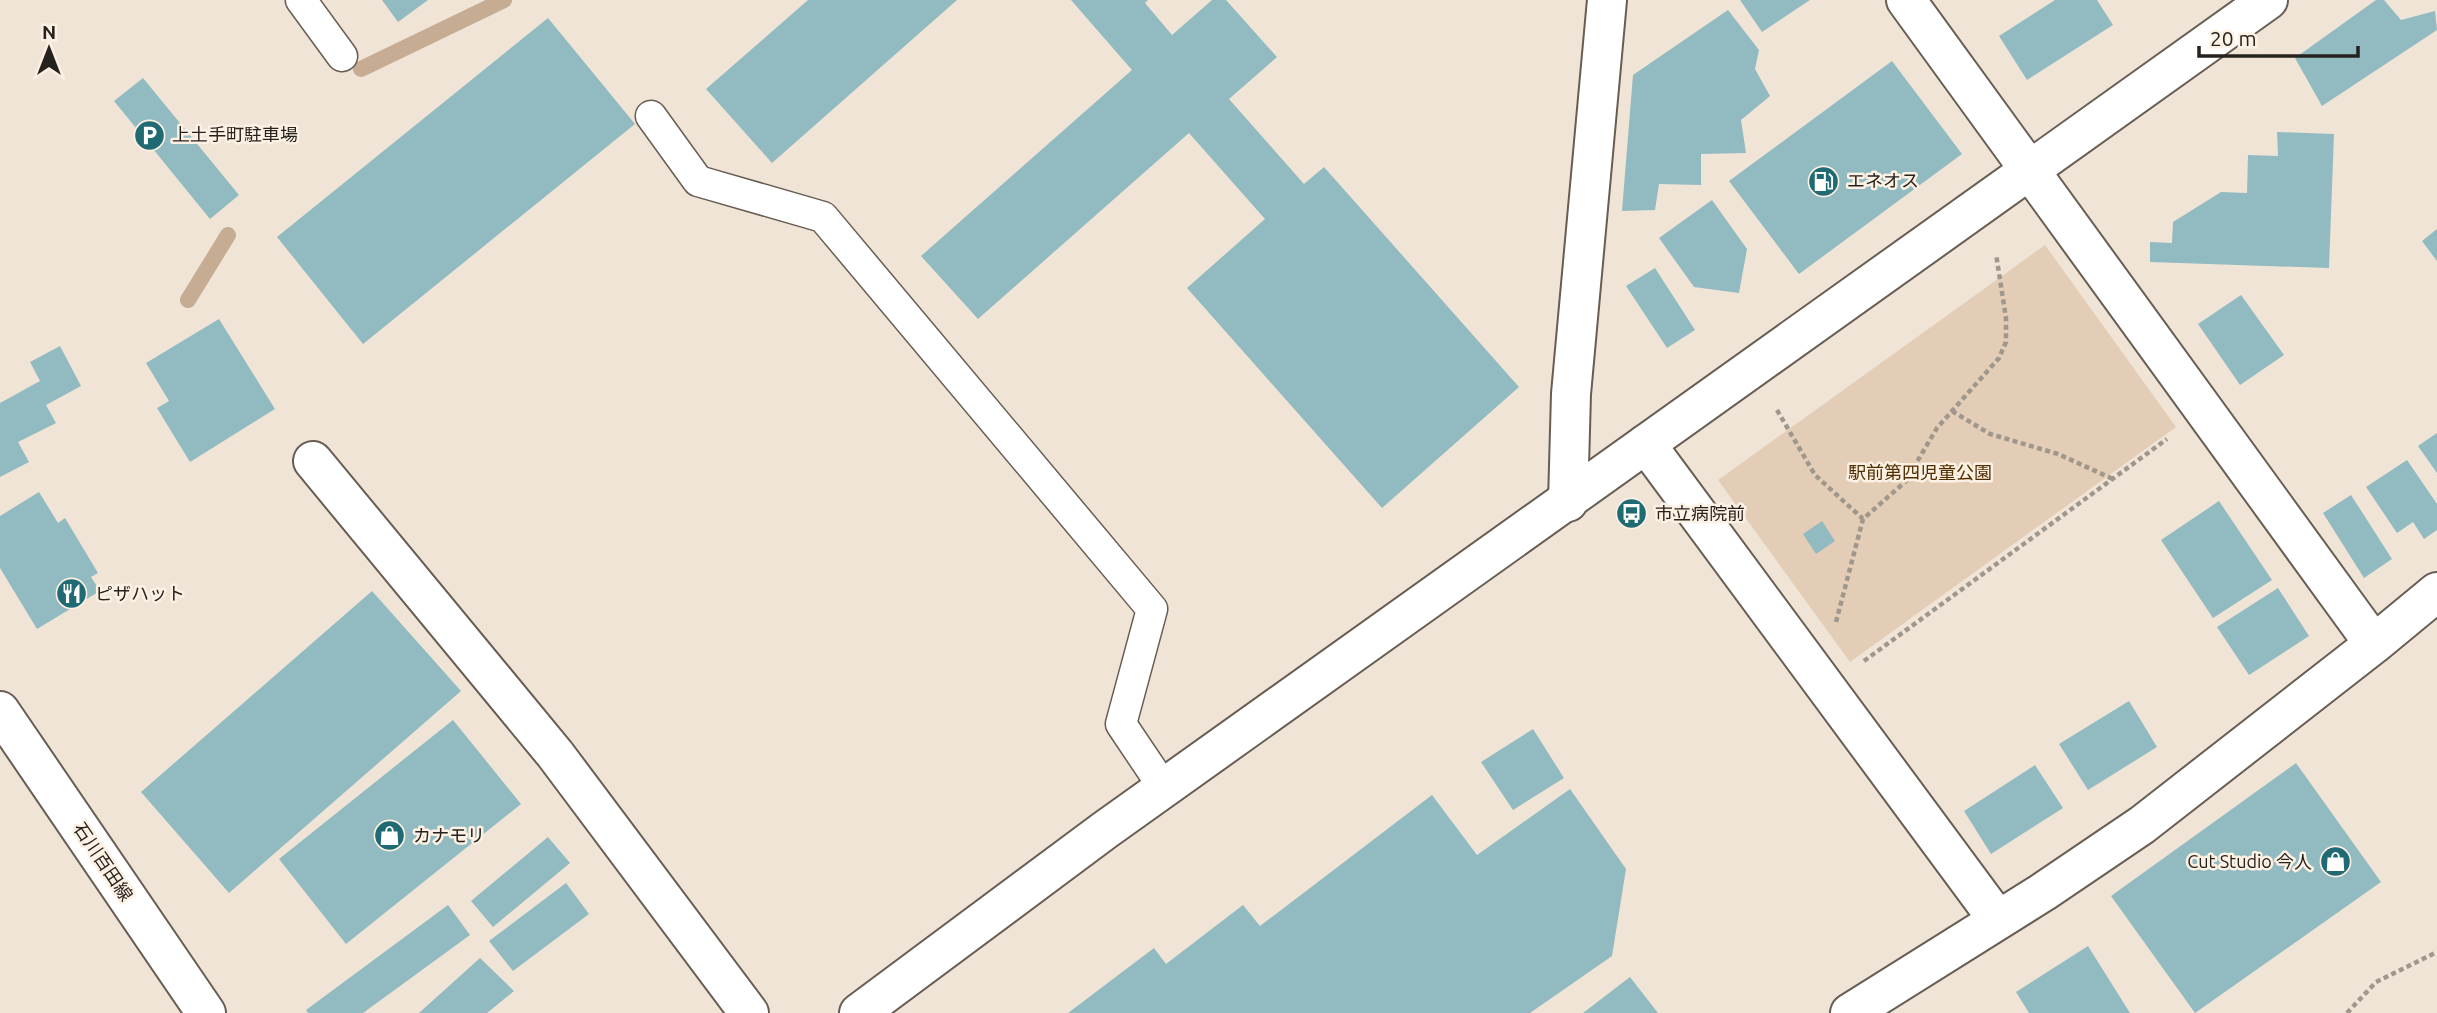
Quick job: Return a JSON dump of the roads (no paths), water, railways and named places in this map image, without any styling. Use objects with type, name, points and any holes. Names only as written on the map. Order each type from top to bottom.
[{"type":"street","points":[[1568,502],[1571,394],[1607,0]]},
{"type":"street","points":[[1906,0],[2374,645]]},
{"type":"street","points":[[859,1013],[1164,788],[2268,0]]},
{"type":"street","points":[[1646,444],[1998,920]]},
{"type":"street","points":[[313,461],[555,754],[749,1013]]},
{"type":"street","points":[[1850,1013],[2142,825],[2374,645],[2437,592]]},
{"type":"street","name":"石川百田線","points":[[0,711],[206,1013]]},
{"type":"lane","points":[[301,0],[342,56]]},
{"type":"lane","points":[[651,116],[698,181],[823,217],[1152,609],[1121,724],[1164,788]]},
{"type":"waterway","points":[[361,69],[504,0]]},
{"type":"waterway","points":[[188,300],[228,235]]},
{"type":"place","name":"上土手町駐車場","points":[[149,135]]},
{"type":"place","name":"エネオス","points":[[1824,181]]},
{"type":"place","name":"市立病院前","points":[[1632,514]]},
{"type":"place","name":"ピザハット","points":[[72,594]]},
{"type":"place","name":"カナモリ","points":[[390,836]]},
{"type":"place","name":"Cut Studio 今人","points":[[2335,862]]},
{"type":"park label","name":"駅前第四児童公園","points":[[1920,473]]}]
